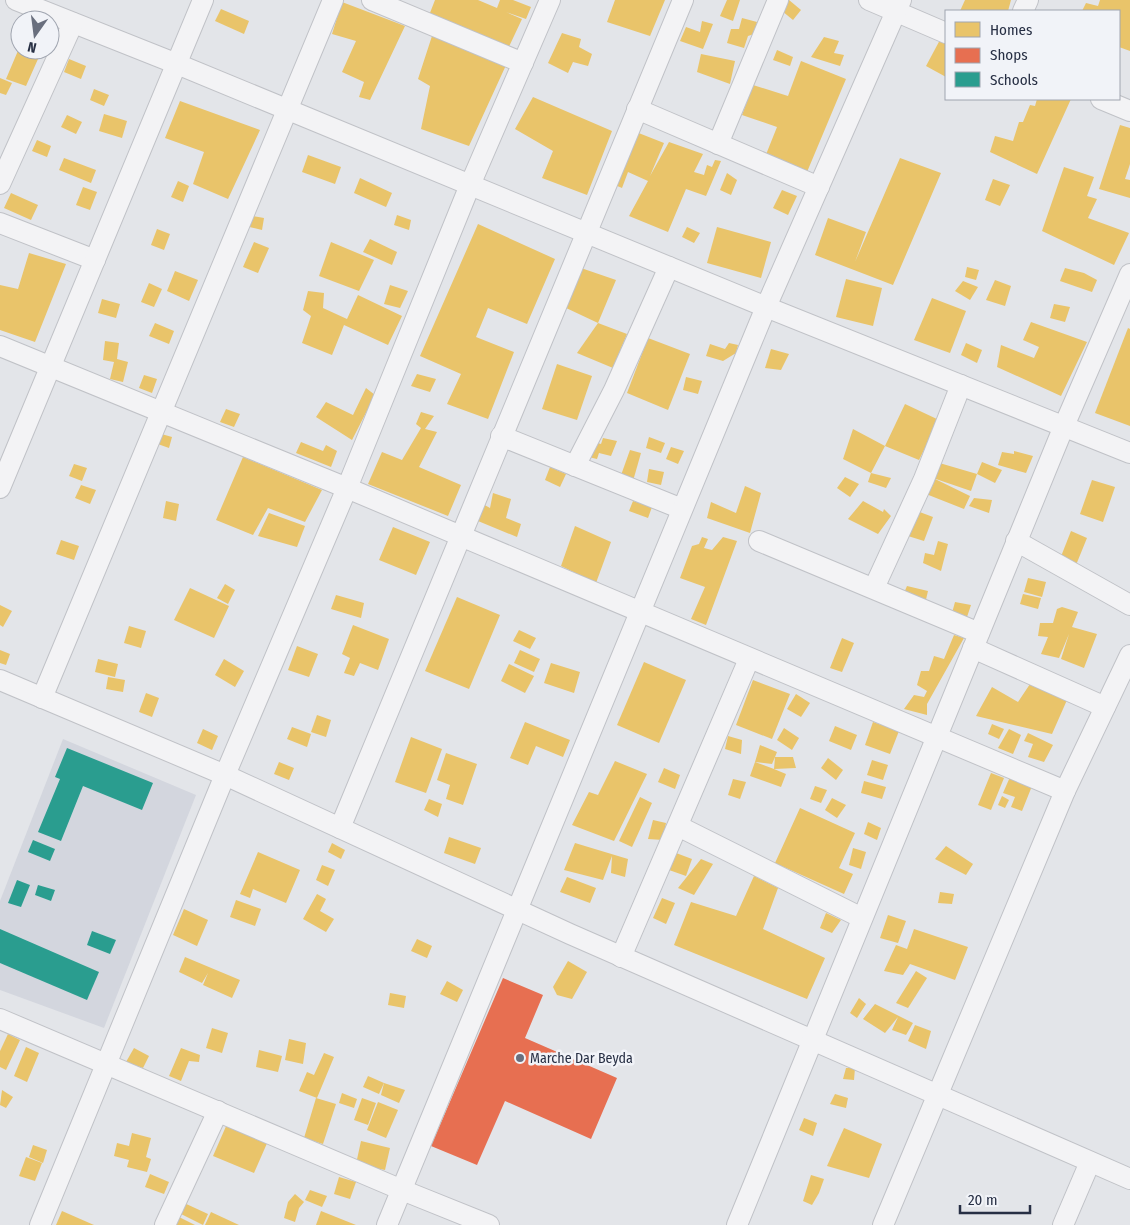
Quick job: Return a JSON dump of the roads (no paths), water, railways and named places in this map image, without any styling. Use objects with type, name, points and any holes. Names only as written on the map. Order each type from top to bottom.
[{"type":"street","points":[[16,0],[177,64],[766,307],[1130,453]]},
{"type":"street","points":[[0,488],[203,0]]},
{"type":"street","points":[[42,698],[289,110],[333,0]]},
{"type":"street","points":[[372,0],[523,63]]},
{"type":"street","points":[[40,1225],[225,775],[347,488],[470,185],[550,0]]},
{"type":"street","points":[[340,828],[459,536],[683,0]]},
{"type":"street","points":[[718,144],[778,0]]},
{"type":"street","points":[[869,0],[898,6],[945,32]]},
{"type":"street","points":[[387,1225],[766,307],[898,6]]},
{"type":"street","points":[[0,184],[73,23]]},
{"type":"street","points":[[1103,100],[1130,111]]},
{"type":"street","points":[[636,109],[819,187]]},
{"type":"street","points":[[0,223],[95,260]]},
{"type":"street","points":[[576,466],[593,427],[614,390],[668,266]]},
{"type":"street","points":[[737,1225],[1016,541],[1130,274]]},
{"type":"street","points":[[0,346],[347,488],[1065,792]]},
{"type":"street","points":[[874,588],[924,479],[961,385]]},
{"type":"street","points":[[501,436],[682,510]]},
{"type":"street","points":[[759,541],[874,588],[1105,707]]},
{"type":"street","points":[[1016,541],[1130,604]]},
{"type":"street","points":[[884,1225],[1065,792],[1130,655]]},
{"type":"street","points":[[621,957],[749,659]]},
{"type":"street","points":[[0,680],[225,775],[621,957],[1130,1179]]},
{"type":"street","points":[[678,826],[862,918]]},
{"type":"street","points":[[0,1019],[402,1190],[489,1225]]},
{"type":"street","points":[[165,1225],[218,1111]]},
{"type":"street","points":[[1063,1225],[1090,1162]]},
{"type":"place","name":"Marche Dar Beyda","points":[[520,1058]]}]
